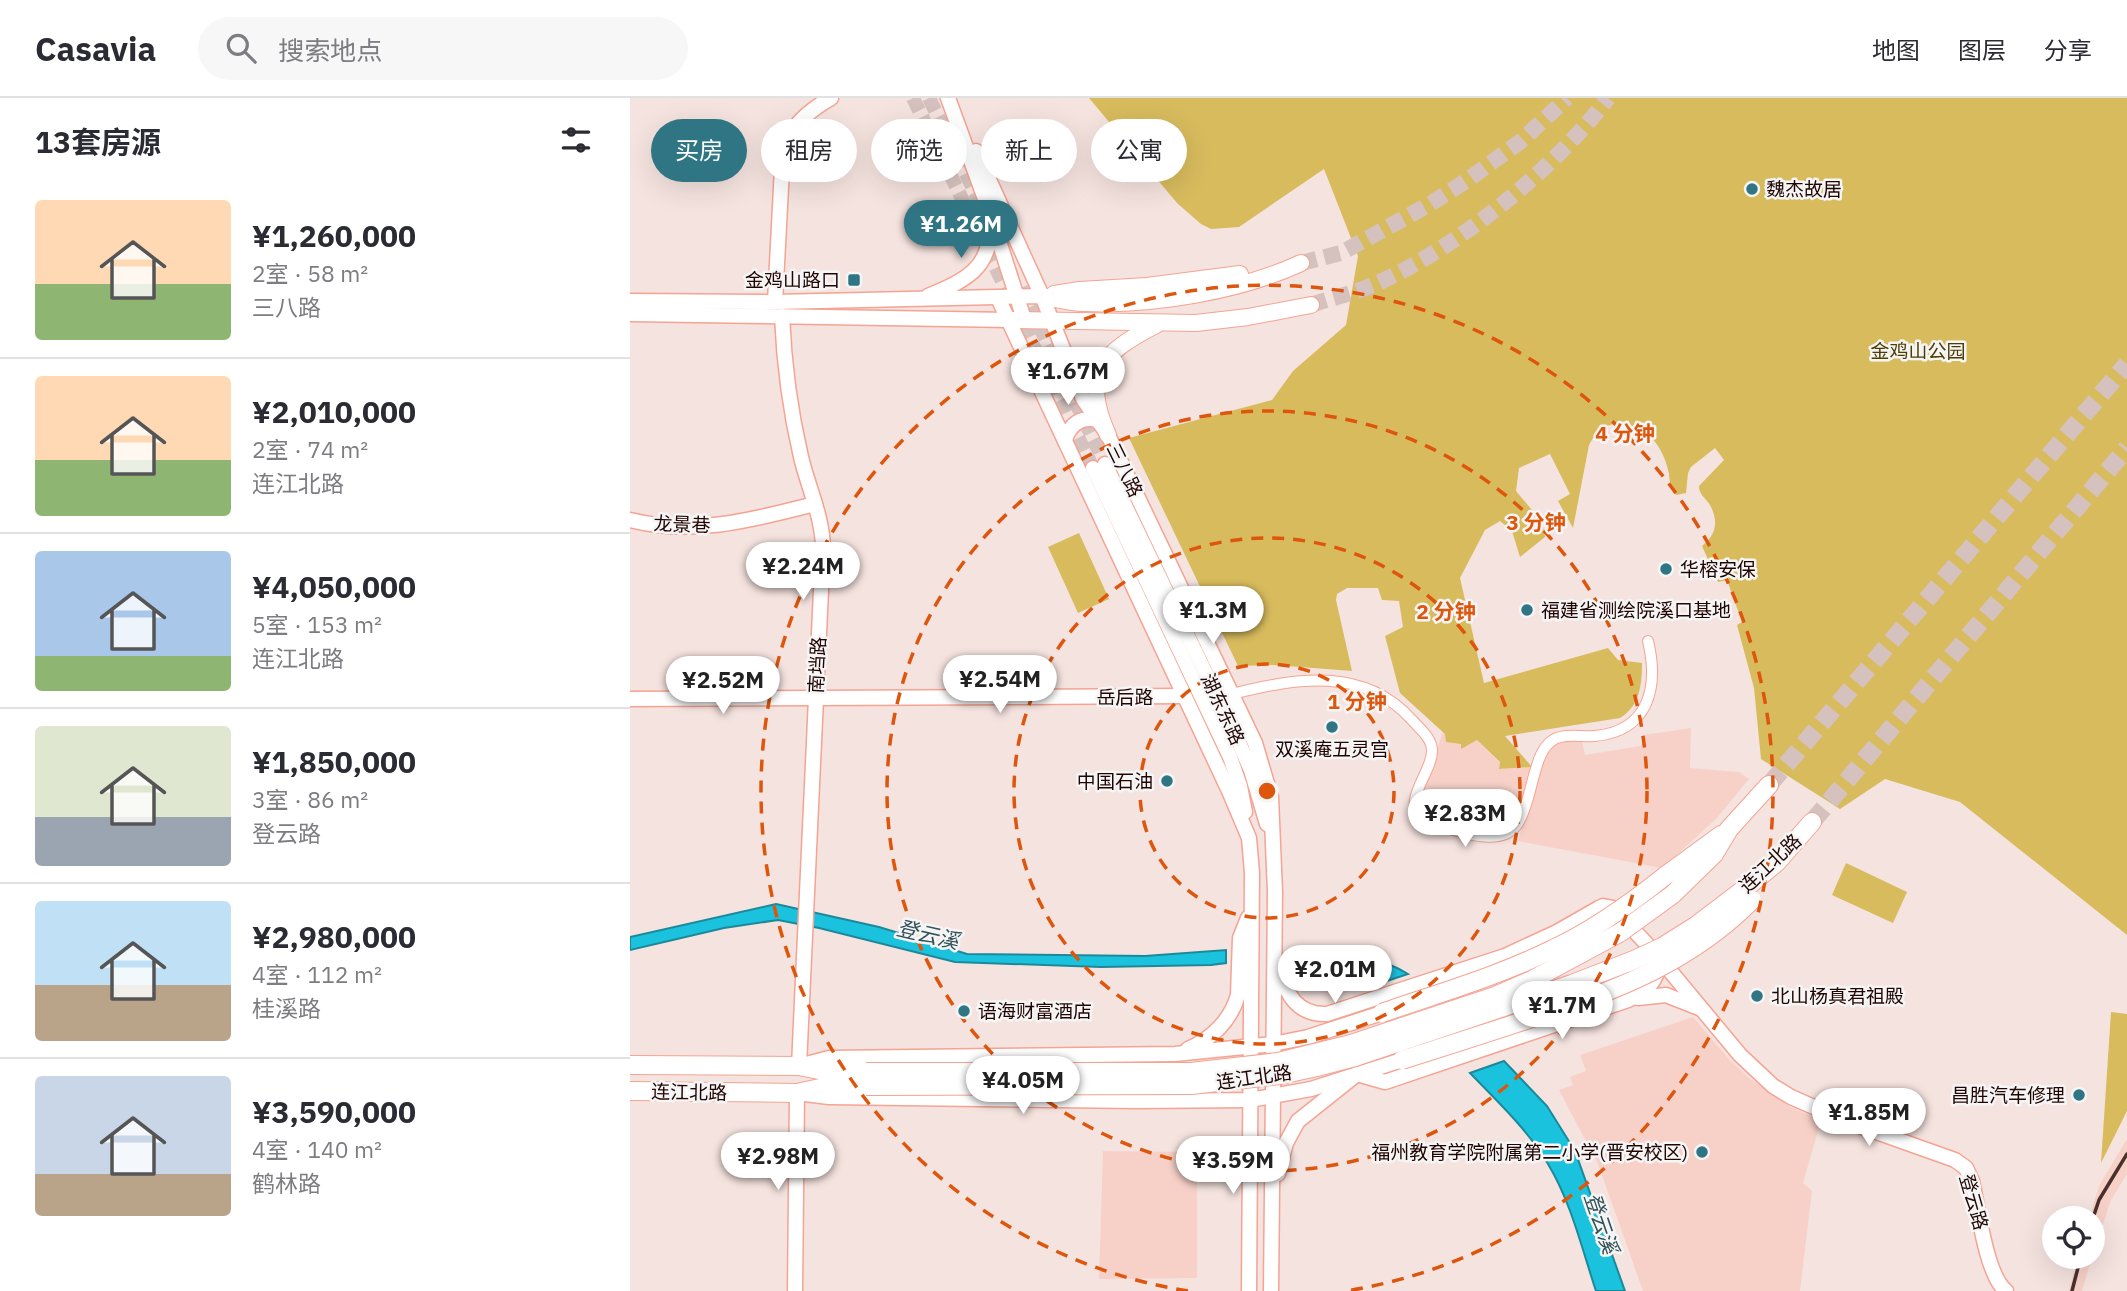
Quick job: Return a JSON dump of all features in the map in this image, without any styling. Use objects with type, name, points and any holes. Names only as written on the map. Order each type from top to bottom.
[{"type":"highway","name":"连江北路","points":[[630,1091],[797,1093],[866,1079],[1191,1072],[1267,1063],[1351,1044],[1495,996],[1532,980],[1622,932],[1672,895],[1714,854],[1729,829],[1769,785]]},
{"type":"highway","name":"连江北路","points":[[630,1065],[799,1066],[866,1079],[1191,1085],[1280,1075],[1355,1057],[1572,984],[1662,947],[1747,895],[1812,822]]},
{"type":"highway","points":[[1382,1013],[1554,949],[1626,907],[1729,829]]},
{"type":"highway","points":[[1402,1060],[1580,1003],[1642,978],[1703,942],[1731,921],[1747,895]]},
{"type":"main road","points":[[775,302],[783,149],[803,118],[831,98]]},
{"type":"main road","points":[[948,98],[988,207],[1017,298],[1017,319]]},
{"type":"main road","name":"三八路","points":[[957,98],[976,150],[1042,296],[1083,399],[1108,435],[1233,694],[1267,778],[1271,797],[1275,940],[1272,1207]]},
{"type":"main road","points":[[920,299],[963,280],[982,262],[990,237],[988,207]]},
{"type":"main road","points":[[630,301],[775,302],[1042,296],[1083,303],[1169,298],[1254,282],[1301,263]]},
{"type":"main road","points":[[998,298],[1017,319],[1065,440],[1198,722],[1249,838],[1252,910],[1250,1291]]},
{"type":"main road","points":[[630,314],[1017,319],[1160,324],[1248,317],[1311,305]]},
{"type":"main road","name":"南垱路","points":[[782,316],[783,348],[792,415],[804,469],[821,525],[823,547],[799,1066]]},
{"type":"main road","points":[[1108,435],[1097,404],[1099,373],[1118,346],[1160,324]]},
{"type":"main road","points":[[1065,440],[1068,431],[1077,422],[1087,418],[1098,420]]},
{"type":"main road","name":"湖东东路","points":[[1249,838],[1240,786],[1230,757],[1099,466],[1240,745],[1273,845]]},
{"type":"main road","name":"龙景巷","points":[[630,520],[696,528],[747,520],[815,504]]},
{"type":"main road","name":"岳后路","points":[[630,699],[1184,696]]},
{"type":"main road","name":"登云路","points":[[1302,1009],[1311,1013],[1327,1014],[1390,995],[1505,956],[1557,932],[1603,906],[1613,908],[1661,960],[1740,1055],[1783,1092],[1848,1122],[1961,1164],[1972,1181],[1991,1267],[1997,1281],[2006,1291]]},
{"type":"main road","points":[[1174,1054],[1197,1045],[1214,1034],[1233,1009],[1238,995],[1240,938],[1252,910]]},
{"type":"main road","points":[[1275,940],[1285,987],[1292,1000],[1315,1019],[1334,1023],[1362,1019]]},
{"type":"main road","points":[[1357,1074],[1385,1082],[1628,1000],[1650,988],[1661,960]]},
{"type":"main road","points":[[1628,1000],[1666,995],[1703,1010]]},
{"type":"main road","points":[[799,1066],[830,1058],[1174,1054],[1273,1044],[1308,1037],[1382,1013]]},
{"type":"main road","points":[[795,1291],[797,1093],[829,1097],[1250,1100],[1311,1089],[1402,1060]]},
{"type":"main road","points":[[1271,1291],[1272,1207],[1286,1143],[1303,1116],[1357,1074]]},
{"type":"street","points":[[1233,694],[1278,684],[1323,680],[1351,684],[1385,696],[1402,709],[1430,742],[1431,758],[1414,801],[1419,817],[1472,835],[1488,837],[1507,832],[1519,821],[1539,759],[1550,741],[1605,734],[1626,727],[1639,718],[1652,676],[1648,641]]},
{"type":"shaded area","points":[[1691,728],[1690,768],[1739,772],[1749,779],[1716,819],[1662,868],[1518,841],[1544,757],[1554,745],[1582,741],[1585,755],[1641,746],[1644,735]]},
{"type":"shaded area","points":[[1443,732],[1461,744],[1461,748],[1477,740],[1500,763],[1499,769],[1532,767],[1518,811],[1512,816],[1471,825],[1424,812],[1420,799]]},
{"type":"shaded area","name":"福州教育学院附属第二小学(晋安校区)","points":[[1693,1017],[1749,1078],[1790,1107],[1821,1120],[1803,1183],[1812,1191],[1800,1291],[1643,1291],[1598,1164],[1559,1090],[1573,1085],[1570,1077],[1586,1071],[1580,1055]]},
{"type":"shaded area","points":[[2127,1139],[2127,1174],[2111,1200],[2105,1218],[2105,1206],[2093,1206],[2099,1186]]},
{"type":"shaded area","points":[[1103,1151],[1185,1152],[1193,1160],[1197,1171],[1197,1278],[1099,1279]]},
{"type":"shaded area","points":[[2075,1269],[2088,1269],[2082,1291],[2069,1291]]},
{"type":"green space","name":"金鸡山公园","points":[[1089,98],[2127,98],[2127,935],[1960,802],[1885,779],[1840,809],[1761,759],[1754,688],[1737,625],[1742,622],[1727,580],[1718,582],[1702,546],[1713,533],[1715,523],[1713,511],[1701,494],[1699,486],[1724,460],[1715,448],[1691,467],[1686,493],[1676,495],[1671,488],[1667,464],[1653,439],[1629,425],[1613,424],[1604,427],[1589,445],[1573,528],[1558,501],[1570,494],[1550,454],[1519,468],[1516,491],[1542,522],[1545,537],[1520,557],[1512,531],[1500,521],[1485,530],[1460,578],[1484,683],[1608,648],[1618,660],[1642,663],[1636,701],[1620,718],[1505,736],[1532,767],[1499,769],[1500,762],[1477,740],[1461,749],[1461,744],[1446,742],[1445,734],[1400,693],[1385,636],[1403,627],[1399,601],[1382,600],[1378,588],[1347,588],[1337,594],[1336,600],[1352,671],[1274,665],[1238,666],[1129,438],[1272,400],[1293,371],[1346,325],[1358,256],[1324,169],[1239,227],[1211,229],[1201,224],[1177,203],[1159,182],[1187,182],[1187,119],[1107,119]]},
{"type":"green space","points":[[1079,533],[1109,599],[1078,613],[1048,547]]},
{"type":"green space","points":[[1846,863],[1907,892],[1893,923],[1832,895]]},
{"type":"green space","points":[[2111,1012],[2127,1014],[2127,1111],[2101,1163]]},
{"type":"water","points":[[776,904],[879,927],[967,954],[1145,956],[1226,950],[1226,963],[1101,967],[955,962],[778,920],[724,928],[630,950],[630,937]]},
{"type":"water","points":[[1300,947],[1370,958],[1408,974],[1381,983],[1359,976],[1299,971]]},
{"type":"water","points":[[1504,1061],[1547,1106],[1575,1151],[1625,1291],[1596,1291],[1570,1210],[1548,1164],[1522,1128],[1470,1073]]},
{"type":"tunnel","points":[[913,98],[1093,468]]},
{"type":"tunnel","points":[[929,98],[985,213]]},
{"type":"tunnel","points":[[1301,263],[1341,253],[1430,204],[1521,141],[1567,98]]},
{"type":"tunnel","points":[[1311,305],[1382,281],[1444,247],[1534,177],[1562,151],[1608,98]]},
{"type":"tunnel","points":[[1021,288],[1105,464]]},
{"type":"tunnel","points":[[1769,785],[2127,364]]},
{"type":"tunnel","points":[[1812,822],[2127,448]]},
{"type":"railway","points":[[2097,1206],[2127,1154]]},
{"type":"railway","points":[[2072,1291],[2078,1269]]},
{"type":"place","name":"魏杰故居","points":[[1752,189]]},
{"type":"place","name":"金鸡山路口","points":[[854,280]]},
{"type":"place","name":"华榕安保","points":[[1666,569]]},
{"type":"place","name":"福建省测绘院溪口基地","points":[[1527,610]]},
{"type":"place","name":"双溪庵五灵宫","points":[[1332,727]]},
{"type":"place","name":"中国石油","points":[[1167,781]]},
{"type":"place","name":"北山杨真君祖殿","points":[[1757,996]]},
{"type":"place","name":"语海财富酒店","points":[[964,1011]]},
{"type":"place","name":"昌胜汽车修理","points":[[2079,1095]]},
{"type":"place","name":"福州教育学院附属第二小学(晋安校区)","points":[[1702,1152]]},
{"type":"water label","name":"登云溪","points":[[928,934]]},
{"type":"water label","name":"登云溪","points":[[1602,1223]]}]
